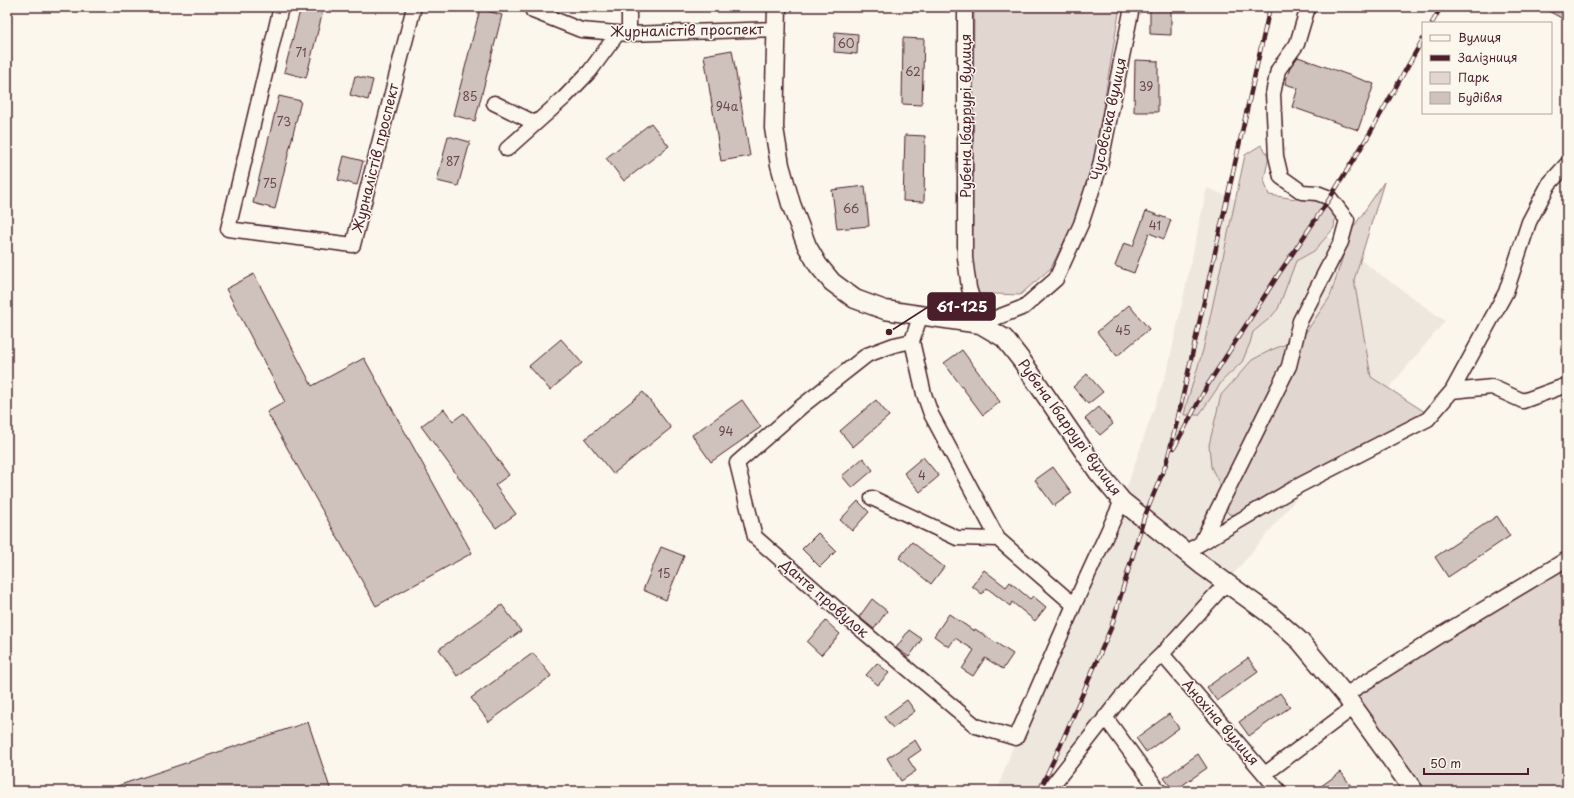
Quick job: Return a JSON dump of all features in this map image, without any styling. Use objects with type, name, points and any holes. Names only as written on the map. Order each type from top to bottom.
[{"type":"main road","name":"Журналістів проспект","points":[[777,7],[774,128],[780,166],[791,204],[807,246],[818,265],[832,282],[855,299],[885,310],[921,314],[980,324]]},
{"type":"main road","name":"Рубена Ібаррурі вулиця","points":[[980,324],[1004,338],[1022,361],[1098,472],[1122,501],[1226,583],[1268,613],[1300,641],[1349,701],[1414,791]]},
{"type":"street","name":"Журналістів проспект","points":[[282,7],[228,229],[353,245],[414,7]]},
{"type":"street","name":"Журналістів проспект","points":[[533,7],[533,11],[581,30],[624,34],[777,29]]},
{"type":"street","points":[[507,149],[564,98],[624,34],[629,7]]},
{"type":"street","name":"Рубена Ібаррурі вулиця","points":[[966,7],[965,258],[969,288],[980,324]]},
{"type":"street","name":"Чусовська вулиця","points":[[980,324],[1024,307],[1056,279],[1081,224],[1100,166],[1132,7]]},
{"type":"street","points":[[1202,541],[1289,366],[1300,321],[1341,242],[1346,220],[1330,198],[1317,193],[1302,192],[1281,177],[1276,156],[1273,94],[1278,70],[1297,44],[1308,7]]},
{"type":"street","points":[[494,103],[535,124]]},
{"type":"street","points":[[1186,552],[1202,541],[1300,485],[1428,420],[1452,391],[1506,292],[1530,222],[1549,184],[1567,164]]},
{"type":"street","points":[[921,314],[912,342],[924,394],[932,414],[998,539],[1074,604]]},
{"type":"street","name":"Данте провулок","points":[[912,342],[894,345],[867,355],[802,406],[737,462],[755,537],[846,617],[976,726],[1016,738],[1074,604],[1122,501]]},
{"type":"street","points":[[1452,391],[1492,387],[1523,401],[1567,385]]},
{"type":"street","points":[[872,498],[956,538],[998,539]]},
{"type":"street","points":[[1265,774],[1349,701],[1442,634],[1567,559]]},
{"type":"street","points":[[1048,791],[1134,681],[1162,654],[1226,583]]},
{"type":"street","name":"Анохіна вулиця","points":[[1162,654],[1279,791]]},
{"type":"street","points":[[1105,717],[1160,791]]},
{"type":"shaded area","points":[[1207,188],[1327,236],[1445,321],[1226,583],[1140,665],[1033,791],[997,791],[1016,738],[1122,501],[1168,368]]},
{"type":"green space","points":[[974,7],[1120,7],[1094,161],[1074,221],[1051,268],[1020,295],[972,293]]},
{"type":"green space","points":[[1261,145],[1269,156],[1264,180],[1269,195],[1318,201],[1331,207],[1335,218],[1334,228],[1314,251],[1296,261],[1278,309],[1270,318],[1253,332],[1242,362],[1223,380],[1199,415],[1184,415],[1203,350],[1245,155]]},
{"type":"green space","points":[[1384,182],[1354,280],[1371,377],[1428,414],[1238,515],[1229,514],[1225,509],[1221,487],[1211,467],[1209,445],[1221,395],[1252,360],[1271,350],[1302,338],[1330,297],[1351,231]]},
{"type":"green space","points":[[1567,566],[1567,706],[1563,709],[1567,715],[1567,791],[1421,791],[1355,695]]},
{"type":"building","points":[[301,7],[324,7],[306,78],[284,72]]},
{"type":"building","points":[[1150,7],[1171,7],[1171,35],[1150,34]]},
{"type":"building","points":[[1541,7],[1567,7],[1567,21]]},
{"type":"building","points":[[480,9],[502,15],[475,121],[453,115]]},
{"type":"building","points":[[835,32],[858,34],[857,54],[834,52]]},
{"type":"building","points":[[903,38],[924,39],[922,105],[902,104]]},
{"type":"building","points":[[732,50],[750,156],[721,161],[704,55]]},
{"type":"building","points":[[1298,57],[1374,84],[1358,130],[1292,107],[1298,88],[1285,84],[1290,67]]},
{"type":"building","points":[[1135,60],[1158,61],[1158,112],[1134,112]]},
{"type":"building","points":[[355,76],[373,80],[368,100],[350,95]]},
{"type":"building","points":[[279,96],[301,101],[275,209],[253,203]]},
{"type":"building","points":[[651,123],[669,146],[624,181],[606,158]]},
{"type":"building","points":[[905,135],[925,136],[924,202],[903,201]]},
{"type":"building","points":[[448,136],[470,142],[458,186],[437,181]]},
{"type":"building","points":[[344,156],[363,161],[357,185],[338,180]]},
{"type":"building","points":[[865,186],[869,226],[837,229],[832,190]]},
{"type":"building","points":[[1146,211],[1171,220],[1164,239],[1149,233],[1134,273],[1115,266],[1124,243],[1133,246]]},
{"type":"building","points":[[254,274],[312,386],[364,358],[472,553],[376,606],[267,412],[285,402],[226,289]]},
{"type":"building","points":[[1129,305],[1149,329],[1117,356],[1097,332]]},
{"type":"building","points":[[561,339],[582,363],[550,390],[529,366]]},
{"type":"building","points":[[962,350],[1000,402],[983,415],[944,363]]},
{"type":"building","points":[[1087,374],[1103,392],[1088,404],[1073,387]]},
{"type":"building","points":[[643,392],[671,428],[613,474],[585,439]]},
{"type":"building","points":[[742,400],[761,427],[711,462],[692,435]]},
{"type":"building","points":[[876,400],[889,416],[853,447],[840,431]]},
{"type":"building","points":[[1099,407],[1113,424],[1100,435],[1085,419]]},
{"type":"building","points":[[444,409],[453,421],[464,413],[509,475],[495,485],[516,514],[496,528],[421,426]]},
{"type":"building","points":[[923,457],[939,476],[920,492],[904,473]]},
{"type":"building","points":[[863,458],[873,470],[852,488],[842,476]]},
{"type":"building","points":[[1053,467],[1072,493],[1054,506],[1035,480]]},
{"type":"building","points":[[858,501],[869,512],[852,531],[840,520]]},
{"type":"building","points":[[1497,516],[1510,536],[1448,577],[1435,557]]},
{"type":"building","points":[[818,533],[836,551],[820,567],[802,549]]},
{"type":"building","points":[[912,542],[944,567],[931,584],[899,558]]},
{"type":"building","points":[[661,547],[684,556],[666,600],[643,590]]},
{"type":"building","points":[[984,570],[1006,587],[1010,582],[1030,599],[1033,596],[1046,607],[1035,621],[1012,602],[1010,606],[987,588],[982,594],[972,586]]},
{"type":"building","points":[[872,599],[887,611],[874,629],[859,617]]},
{"type":"building","points":[[502,605],[521,631],[457,676],[439,649]]},
{"type":"building","points":[[949,614],[1013,654],[1003,669],[985,658],[973,676],[962,669],[974,650],[955,638],[949,647],[934,636]]},
{"type":"building","points":[[826,621],[840,634],[821,655],[807,642]]},
{"type":"building","points":[[909,630],[922,639],[909,657],[896,648]]},
{"type":"building","points":[[533,653],[551,676],[489,722],[471,698]]},
{"type":"building","points":[[1248,658],[1258,672],[1217,701],[1207,687]]},
{"type":"building","points":[[877,663],[889,673],[878,685],[866,675]]},
{"type":"building","points":[[1280,693],[1290,707],[1249,736],[1239,722]]},
{"type":"building","points":[[907,700],[915,711],[893,728],[884,717]]},
{"type":"building","points":[[1169,714],[1179,728],[1146,752],[1136,738]]},
{"type":"building","points":[[308,722],[331,791],[108,791],[108,789]]},
{"type":"building","points":[[915,740],[921,750],[908,759],[916,771],[901,781],[887,758]]},
{"type":"building","points":[[1198,754],[1207,768],[1174,791],[1164,778]]},
{"type":"building","points":[[1341,772],[1351,786],[1344,791],[1314,791]]},
{"type":"railway","points":[[1039,791],[1058,751],[1111,628],[1144,518],[1166,464],[1177,422],[1270,7]]},
{"type":"railway","points":[[1433,22],[1441,7]]},
{"type":"railway","points":[[1174,448],[1207,386],[1278,275],[1330,198],[1370,133],[1422,41]]},
{"type":"place","name":"61-125","points":[[889,332]]}]
